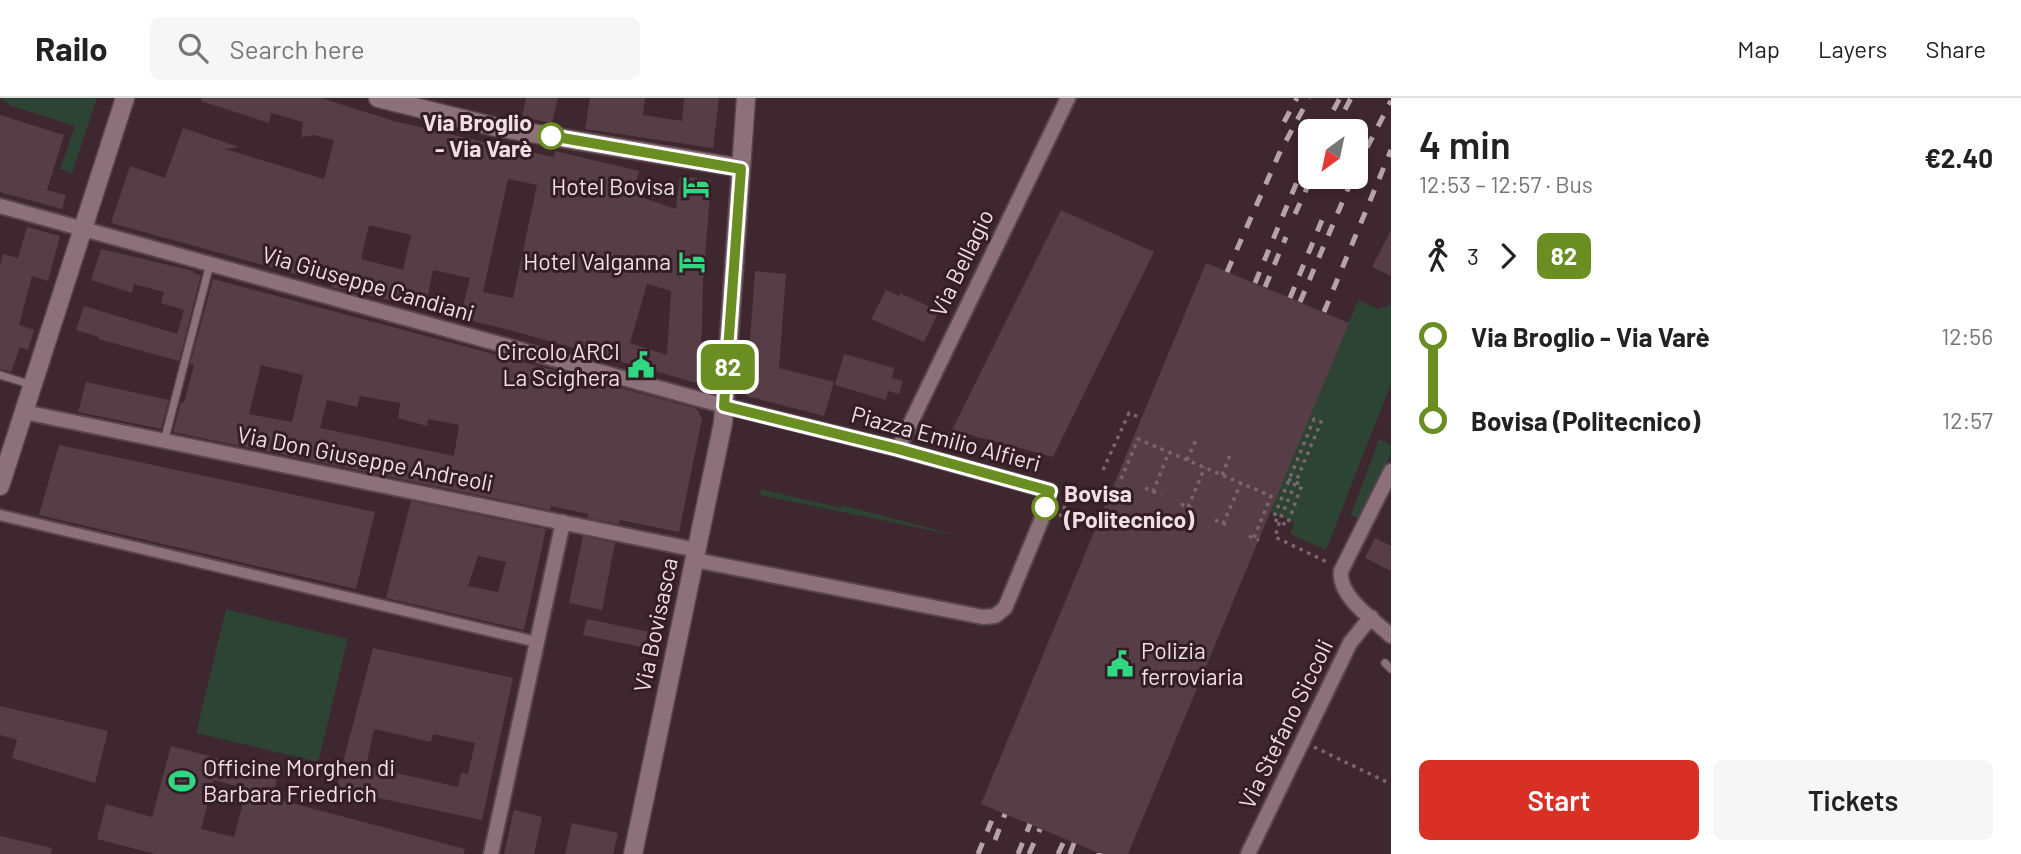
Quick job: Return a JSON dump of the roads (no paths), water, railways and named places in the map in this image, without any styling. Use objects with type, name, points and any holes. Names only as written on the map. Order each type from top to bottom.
[{"type":"street","points":[[0,486],[125,98]]},
{"type":"street","points":[[378,98],[495,127],[741,169]]},
{"type":"street","name":"Via Bovisasca","points":[[633,854],[696,555],[724,406],[746,98]]},
{"type":"street","name":"Via Bellagio","points":[[898,449],[1068,98]]},
{"type":"street","name":"Via Giuseppe Candiani","points":[[0,206],[724,406]]},
{"type":"street","name":"Piazza Emilio Alfieri","points":[[696,555],[984,617],[995,616],[1001,613],[1007,603],[1041,521],[1050,491],[898,449],[724,406]]},
{"type":"street","name":"Via Don Giuseppe Andreoli","points":[[24,412],[563,522],[696,555]]},
{"type":"street","points":[[1391,471],[1340,571],[1346,593],[1391,636]]},
{"type":"street","points":[[0,515],[537,642]]},
{"type":"street","points":[[491,854],[563,522]]},
{"type":"street","name":"Via Stefano Siccoli","points":[[1248,854],[1350,643],[1371,617]]},
{"type":"lane","points":[[163,442],[210,263]]},
{"type":"lane","points":[[0,375],[33,385]]},
{"type":"railway","points":[[1284,122],[1297,98]]},
{"type":"railway","points":[[1227,272],[1279,154],[1309,98]]},
{"type":"railway","points":[[1329,119],[1340,98]]},
{"type":"railway","points":[[1340,119],[1351,98]]},
{"type":"railway","points":[[1368,146],[1391,101]]},
{"type":"railway","points":[[1324,312],[1391,150]]},
{"type":"railway","points":[[1255,283],[1298,179]]},
{"type":"railway","points":[[1295,214],[1306,189]]},
{"type":"railway","points":[[1300,302],[1348,189]]},
{"type":"railway","points":[[1290,298],[1322,220]]},
{"type":"railway","points":[[1265,287],[1286,237]]},
{"type":"railway","points":[[978,854],[996,810]]},
{"type":"railway","points":[[995,840],[1005,814]]},
{"type":"railway","points":[[1018,854],[1030,824]]},
{"type":"railway","points":[[1029,854],[1040,829]]},
{"type":"railway","points":[[1058,854],[1065,839]]},
{"type":"railway","points":[[1070,854],[1074,843]]},
{"type":"place","name":"Via Broglio - Via Varè","points":[[551,136]]},
{"type":"place","name":"Hotel Bovisa","points":[[696,187]]},
{"type":"place","name":"Hotel Valganna","points":[[692,262]]},
{"type":"place","name":"Circolo ARCI La Scighera","points":[[641,365]]},
{"type":"place","name":"Bovisa (Politecnico)","points":[[1045,507]]},
{"type":"place","name":"Polizia ferroviaria","points":[[1120,664]]},
{"type":"place","name":"Officine Morghen di Barbara Friedrich","points":[[182,781]]}]
